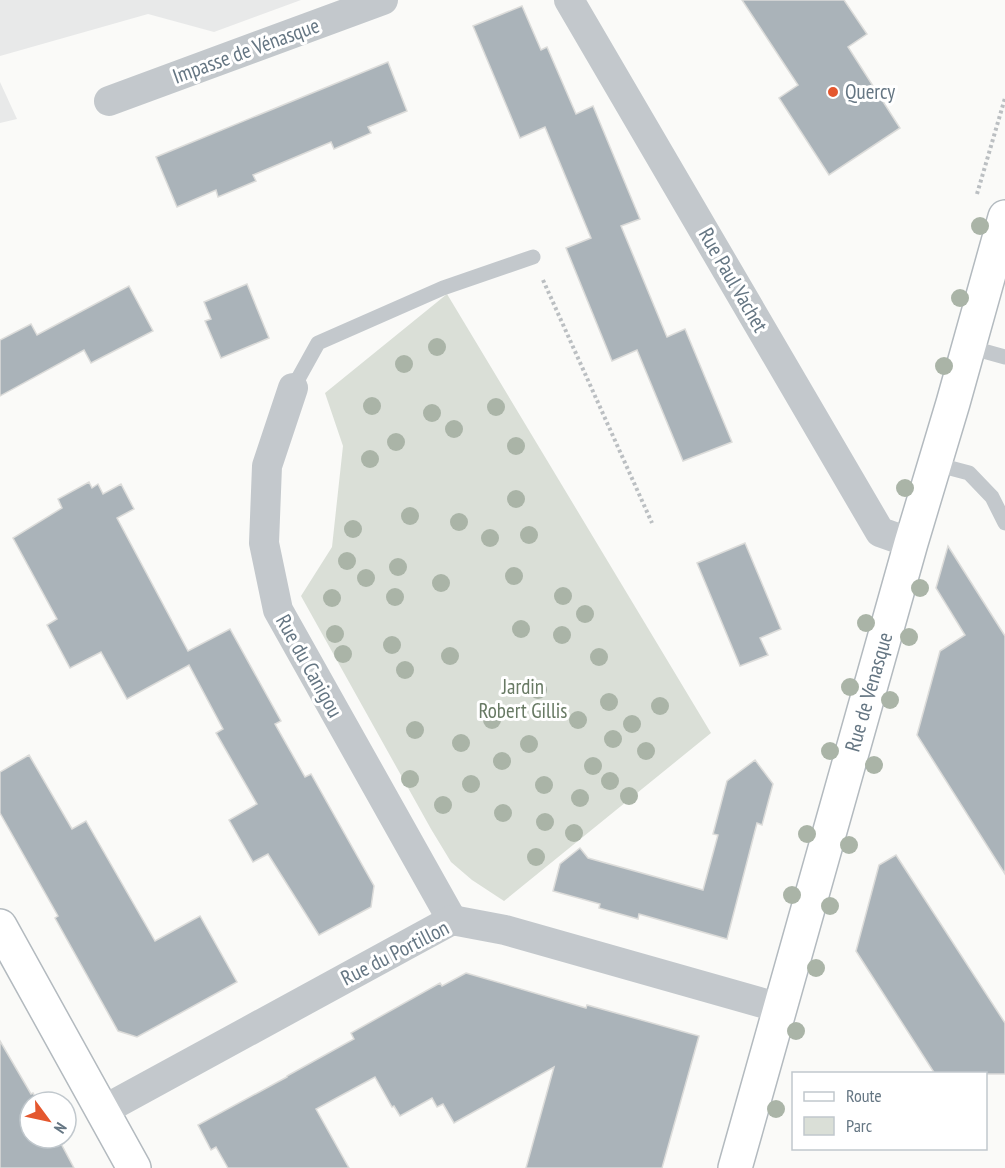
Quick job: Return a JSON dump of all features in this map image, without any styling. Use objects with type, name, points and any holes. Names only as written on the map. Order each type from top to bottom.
[{"type":"street","name":"Impasse de Vénasque","points":[[109,101],[383,0]]},
{"type":"street","name":"Rue Paul Vachet","points":[[569,0],[880,532],[911,543]]},
{"type":"street","name":"Rue de Venasque","points":[[735,1168],[1005,217]]},
{"type":"street","name":"Rue du Canigou","points":[[293,388],[267,466],[264,543],[278,610],[452,920]]},
{"type":"street","name":"Rue du Portillon","points":[[102,1111],[452,920],[505,930],[780,1008]]},
{"type":"street","points":[[0,926],[134,1168]]},
{"type":"lane","points":[[293,388],[318,343],[443,288],[533,257]]},
{"type":"lane","points":[[969,347],[1005,357]]},
{"type":"lane","points":[[935,464],[969,473],[992,497],[1005,523]]},
{"type":"path","points":[[533,257],[652,523]]},
{"type":"shaded area","points":[[0,0],[301,0],[214,32],[148,14],[0,56]]},
{"type":"shaded area","points":[[0,82],[17,119],[0,123]]},
{"type":"green space","name":"Jardin Robert Gillis","points":[[447,294],[711,733],[504,901],[472,880],[451,862],[301,596],[332,547],[343,446],[325,393]]},
{"type":"building","name":"Quercy","points":[[742,0],[844,0],[867,34],[848,47],[900,128],[829,175],[779,98],[798,85]]},
{"type":"building","points":[[522,6],[541,50],[547,47],[576,114],[593,106],[640,219],[621,226],[667,337],[685,329],[732,442],[683,461],[637,350],[612,361],[566,248],[591,238],[545,127],[520,138],[473,26]]},
{"type":"building","points":[[388,62],[407,111],[368,127],[371,133],[334,149],[331,142],[253,175],[256,181],[218,197],[216,190],[177,207],[156,157]]},
{"type":"building","points":[[247,284],[269,338],[221,358],[205,321],[211,319],[204,302]]},
{"type":"building","points":[[129,286],[153,331],[91,363],[84,350],[0,396],[0,340],[31,324],[37,335]]},
{"type":"building","points":[[89,482],[92,488],[98,484],[103,494],[121,484],[134,509],[117,518],[188,651],[230,629],[281,721],[275,724],[305,777],[311,774],[374,886],[371,907],[319,935],[268,854],[253,862],[229,820],[257,804],[216,733],[223,729],[189,665],[127,699],[101,652],[70,668],[47,625],[57,619],[13,538],[62,508],[58,499]]},
{"type":"building","points":[[745,543],[781,629],[760,638],[768,655],[740,666],[697,563]]},
{"type":"building","points":[[948,546],[1005,636],[1005,874],[917,735],[940,651],[965,635],[936,588]]},
{"type":"building","points":[[29,755],[72,829],[86,821],[155,941],[200,916],[237,982],[137,1037],[118,1031],[55,918],[58,916],[0,813],[0,772]]},
{"type":"building","points":[[755,760],[773,784],[762,825],[757,823],[727,939],[639,914],[638,919],[599,908],[600,904],[553,891],[560,864],[580,848],[588,858],[703,890],[718,835],[713,834],[727,781]]},
{"type":"building","points":[[896,855],[1005,1023],[1005,1074],[934,1072],[856,951],[879,865]]},
{"type":"building","points":[[466,973],[586,1008],[587,1005],[699,1036],[662,1168],[526,1168],[554,1067],[454,1123],[443,1104],[437,1107],[432,1098],[400,1116],[394,1106],[392,1107],[375,1077],[316,1109],[349,1168],[228,1168],[216,1147],[211,1150],[198,1125],[354,1039],[351,1033],[440,983],[442,986]]},
{"type":"building","points":[[0,1041],[29,1090],[18,1090],[18,1150],[64,1150],[74,1168],[0,1168]]},
{"type":"place","name":"Quercy","points":[[833,92]]}]
